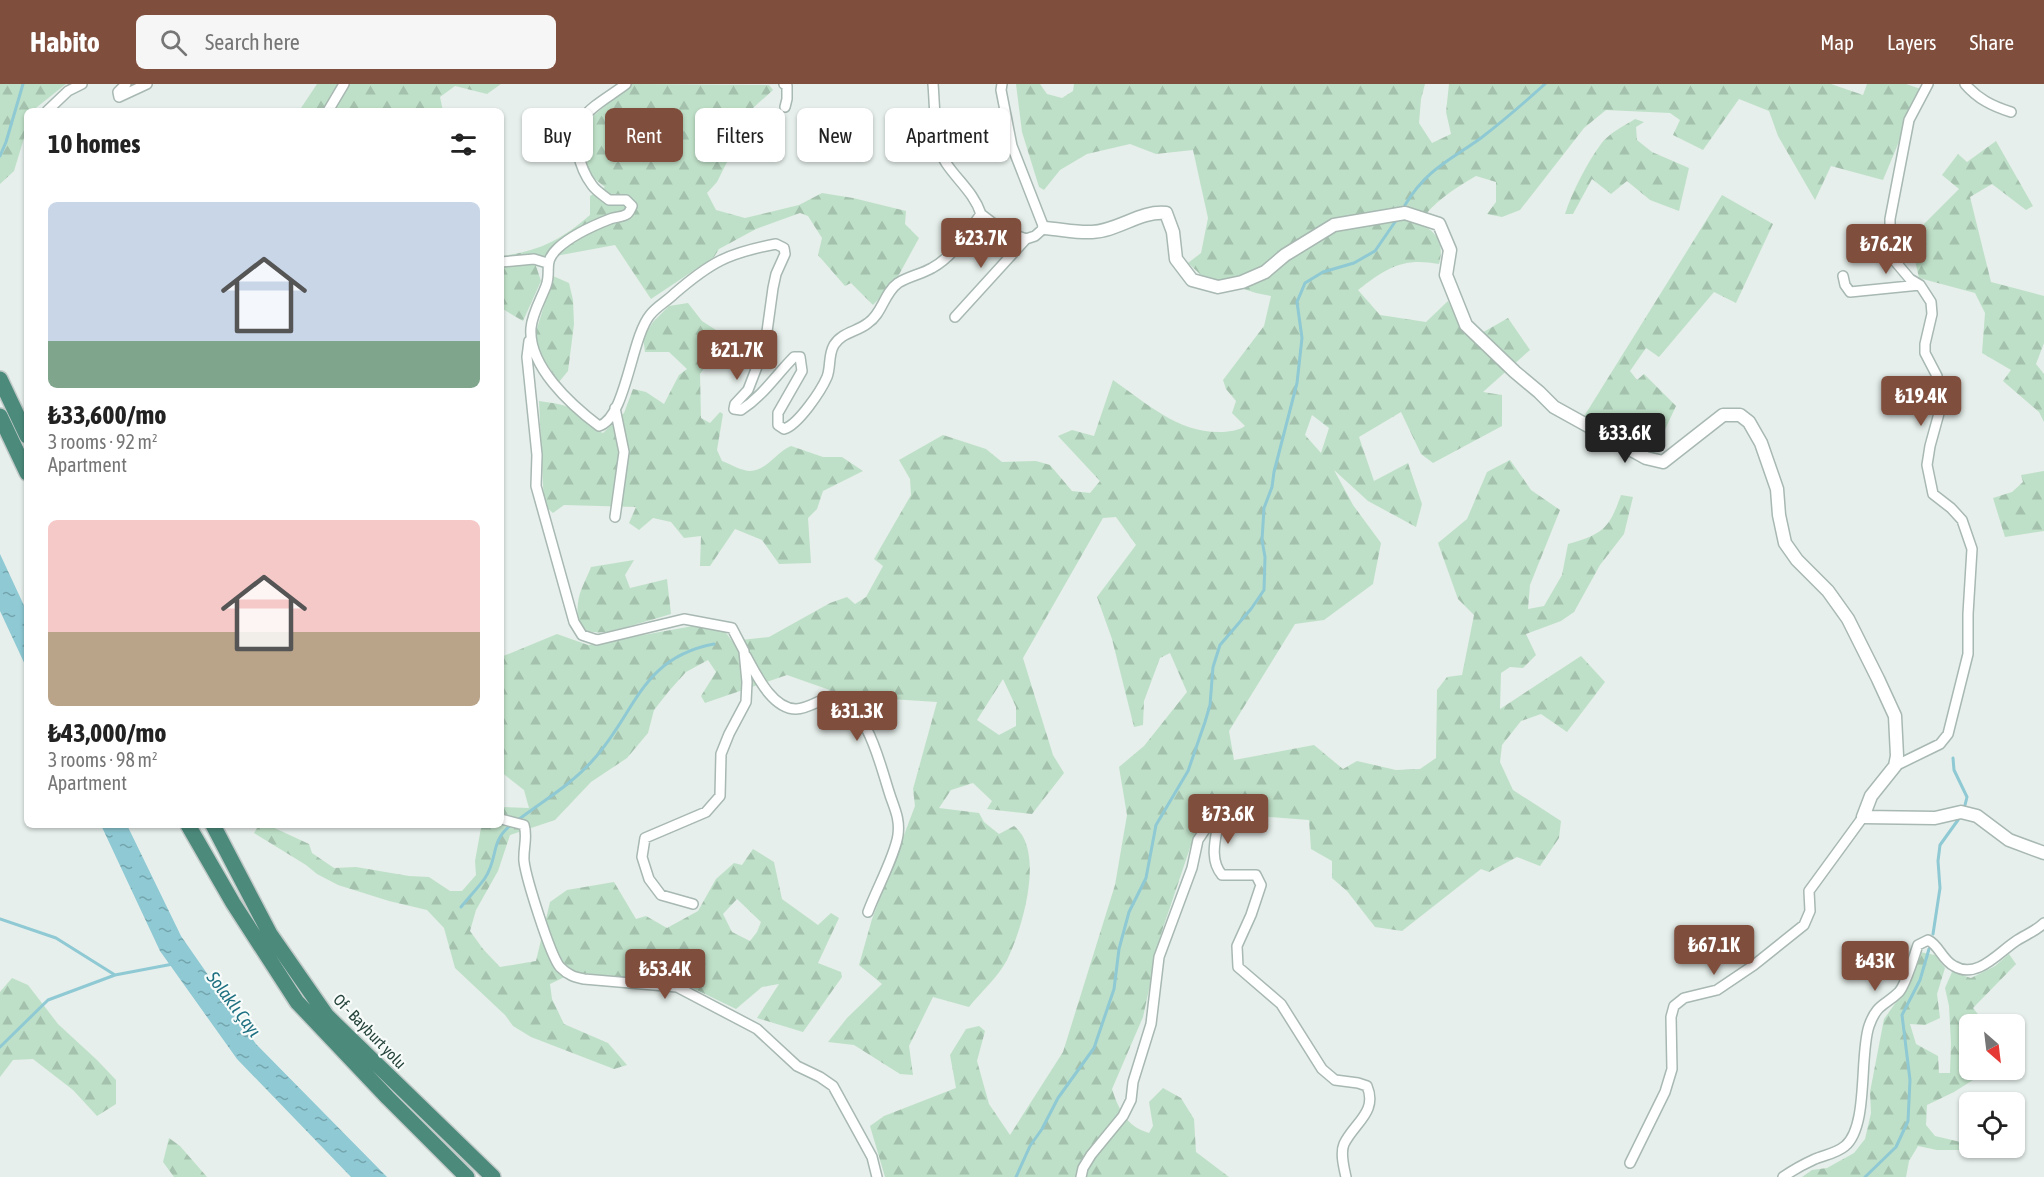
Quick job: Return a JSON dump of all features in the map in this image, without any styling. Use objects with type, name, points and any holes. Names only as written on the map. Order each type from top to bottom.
[{"type":"highway","points":[[0,379],[24,430]]},
{"type":"highway","points":[[0,416],[24,467]]},
{"type":"highway","name":"Of - Bayburt yolu","points":[[190,828],[233,903],[297,1002],[467,1177]]},
{"type":"highway","name":"Of - Bayburt yolu","points":[[215,828],[270,934],[327,1017],[493,1177]]},
{"type":"street","points":[[50,108],[68,91],[82,84]]},
{"type":"street","points":[[126,84],[118,92],[119,97],[147,84]]},
{"type":"street","points":[[330,108],[344,84]]},
{"type":"street","points":[[626,84],[582,118],[578,129],[577,147],[582,170],[592,186],[609,200],[626,200],[632,207],[628,213],[578,234],[557,249],[547,263],[548,282],[531,326],[526,357],[534,409],[537,455],[536,486],[574,622],[582,635],[597,640],[684,620],[732,628],[766,690],[777,702],[796,709],[832,696],[847,702],[862,720],[882,764],[890,795],[900,819],[898,838],[868,912]]},
{"type":"street","points":[[784,84],[787,86],[785,107]]},
{"type":"street","points":[[933,84],[939,144],[945,162],[965,185],[978,204],[981,214],[1002,230],[1026,239]]},
{"type":"street","points":[[1002,84],[1001,90],[1012,146],[1044,228]]},
{"type":"street","points":[[1630,1164],[1665,1092],[1672,1069],[1671,1017],[1674,1006],[1684,998],[1717,990],[1754,965],[1804,925],[1810,911],[1809,891],[1863,817],[1871,796],[1895,766],[1940,744],[1948,734],[1968,654],[1972,549],[1962,520],[1933,494],[1928,465],[1930,446],[1941,406],[1937,376],[1926,353],[1925,344],[1932,314],[1931,302],[1920,285],[1910,279],[1894,260],[1890,246],[1890,219],[1909,120],[1928,84]]},
{"type":"street","points":[[1965,84],[1976,97],[2011,112]]},
{"type":"street","points":[[955,317],[1026,239],[1035,236],[1044,228],[1093,232],[1130,222],[1154,212],[1166,213],[1173,232],[1176,259],[1192,280],[1218,287],[1242,282],[1264,272],[1285,255],[1334,225],[1405,213],[1439,224],[1450,250],[1446,275],[1466,325],[1554,407],[1646,458],[1663,462],[1723,415],[1740,415],[1749,422],[1761,443],[1777,489],[1779,515],[1785,543],[1797,560],[1828,591],[1848,619],[1895,716],[1897,756],[1895,766]]},
{"type":"street","points":[[531,326],[531,342],[536,358],[563,396],[599,426],[603,425],[615,408],[631,368],[634,347],[650,315],[709,266],[731,255],[776,244],[784,248],[785,254],[776,274],[765,346],[748,390],[735,404],[734,409],[741,410],[750,405],[794,357],[800,357],[802,371],[778,413],[778,425],[784,429],[791,427],[805,410],[828,375],[828,362],[834,345],[847,333],[870,323],[885,298],[897,284],[931,269],[956,249],[981,214]]},
{"type":"street","points":[[504,262],[534,259],[547,263]]},
{"type":"street","points":[[1844,276],[1845,285],[1850,292],[1920,285]]},
{"type":"street","points":[[615,408],[624,452],[615,517]]},
{"type":"street","points":[[693,904],[660,895],[649,879],[642,857],[645,838],[706,812],[720,796],[721,754],[747,702],[744,651]]},
{"type":"street","points":[[1863,817],[1935,818],[1961,812],[1977,816],[2009,840],[2044,853]]},
{"type":"street","points":[[504,820],[524,825],[527,833],[524,860],[528,882],[559,965],[570,976],[677,987],[757,1029],[797,1066],[833,1086],[872,1157],[877,1177]]},
{"type":"street","points":[[1081,1177],[1083,1168],[1091,1155],[1123,1116],[1131,1100],[1133,1082],[1151,1024],[1159,957],[1192,868],[1198,840],[1206,828],[1212,826],[1217,830],[1214,853],[1218,870],[1222,875],[1256,875],[1261,885],[1238,946],[1238,967],[1281,1004],[1322,1069],[1335,1080],[1367,1086],[1371,1097],[1370,1107],[1343,1146],[1346,1177]]},
{"type":"street","points":[[1783,1177],[1813,1160],[1843,1148],[1851,1141],[1863,1090],[1864,1044],[1869,1026],[1881,1005],[1898,992],[1905,983],[1918,945],[1928,940],[1934,943],[1941,955],[1952,966],[1962,970],[1972,969],[1990,962],[2014,942],[2044,923]]},
{"type":"green space","points":[[0,84],[66,84],[36,108],[24,108],[24,138],[14,171],[0,184]]},
{"type":"green space","points":[[317,84],[501,84],[487,94],[455,86],[440,97],[442,108],[301,108]]},
{"type":"green space","points":[[631,84],[769,85],[773,90],[753,108],[695,108],[695,162],[727,162],[717,182],[707,193],[716,210],[745,218],[799,205],[822,193],[906,211],[905,224],[919,238],[895,282],[873,305],[851,283],[845,286],[818,255],[822,238],[808,216],[800,213],[756,229],[719,249],[714,257],[651,299],[615,245],[534,260],[541,281],[523,321],[504,310],[504,256],[549,243],[590,215],[590,196],[605,187],[587,173],[584,162],[593,162],[593,116]]},
{"type":"green space","points":[[1016,84],[1040,84],[1047,94],[1062,98],[1073,91],[1074,84],[1425,84],[1419,123],[1432,143],[1451,134],[1446,112],[1449,84],[1831,84],[1863,95],[1867,84],[1906,84],[1921,89],[1883,180],[1831,166],[1815,200],[1778,136],[1769,111],[1739,99],[1703,150],[1673,135],[1680,120],[1670,113],[1606,110],[1584,128],[1520,210],[1502,217],[1487,214],[1496,202],[1496,182],[1476,176],[1438,202],[1419,223],[1438,239],[1441,250],[1439,264],[1405,263],[1386,270],[1358,290],[1380,315],[1426,322],[1448,301],[1464,331],[1473,338],[1508,318],[1530,350],[1483,392],[1502,395],[1502,426],[1433,463],[1421,454],[1401,412],[1359,437],[1374,481],[1408,463],[1422,504],[1416,527],[1368,501],[1334,470],[1353,505],[1381,543],[1373,584],[1324,620],[1295,624],[1229,731],[1234,760],[1314,745],[1343,769],[1357,761],[1396,770],[1420,769],[1436,758],[1437,690],[1447,677],[1462,675],[1474,615],[1458,599],[1438,543],[1467,519],[1487,472],[1510,460],[1531,490],[1560,510],[1530,585],[1528,609],[1544,606],[1562,575],[1568,544],[1589,537],[1603,529],[1613,516],[1621,495],[1633,497],[1624,534],[1600,565],[1574,612],[1561,621],[1526,634],[1536,655],[1523,668],[1510,667],[1501,673],[1500,709],[1581,656],[1605,682],[1567,732],[1541,714],[1521,721],[1502,745],[1500,762],[1513,790],[1561,821],[1559,838],[1540,866],[1517,857],[1489,872],[1481,869],[1402,931],[1375,927],[1347,891],[1332,878],[1332,861],[1311,849],[1309,820],[1269,817],[1248,804],[1220,816],[1195,833],[1161,934],[1143,1017],[1112,1089],[1129,1122],[1149,1133],[1153,1126],[1149,1102],[1163,1088],[1181,1098],[1194,1119],[1196,1152],[1229,1177],[885,1177],[870,1126],[884,1116],[956,1088],[950,1055],[966,1029],[979,1026],[985,1031],[977,1061],[989,1104],[1010,1135],[1063,1052],[1115,885],[1127,815],[1119,767],[1144,746],[1187,692],[1170,653],[1160,658],[1144,701],[1143,725],[1134,727],[1112,639],[1097,597],[1136,545],[1116,517],[1103,518],[1023,658],[1053,755],[1064,773],[1032,814],[987,809],[992,801],[973,783],[951,790],[939,808],[979,813],[984,822],[999,834],[1014,826],[1024,837],[1029,853],[1030,871],[1024,911],[1007,960],[969,1007],[933,997],[909,1046],[913,1075],[900,1074],[854,1045],[828,1042],[847,1018],[882,984],[859,965],[872,919],[915,806],[913,789],[937,702],[875,698],[861,701],[787,675],[705,703],[701,696],[716,672],[708,660],[686,672],[669,691],[654,710],[648,733],[627,758],[591,782],[555,820],[510,835],[498,871],[476,910],[470,931],[500,967],[536,961],[550,902],[567,890],[614,882],[636,919],[646,916],[667,928],[698,911],[716,879],[734,863],[742,865],[753,849],[774,862],[782,899],[818,925],[831,913],[839,918],[818,963],[841,972],[842,977],[803,1032],[757,1018],[779,984],[762,987],[736,1009],[676,980],[633,979],[575,972],[550,984],[552,999],[564,1024],[608,1043],[627,1065],[614,1069],[531,1037],[513,1026],[505,1015],[455,968],[444,928],[427,910],[338,885],[254,833],[257,828],[274,828],[309,844],[312,853],[334,868],[356,867],[429,877],[450,891],[462,891],[476,875],[475,861],[481,828],[504,828],[504,807],[529,808],[524,790],[504,774],[504,656],[557,634],[588,645],[693,626],[724,630],[732,641],[769,637],[830,603],[847,597],[855,604],[866,597],[883,566],[874,559],[911,495],[910,479],[899,460],[943,435],[986,449],[1002,462],[1036,461],[1050,465],[1072,491],[1090,493],[1100,481],[1058,436],[1072,430],[1094,436],[1113,380],[1165,416],[1192,428],[1223,432],[1245,426],[1232,413],[1236,401],[1226,389],[1223,380],[1264,326],[1271,296],[1201,275],[1188,263],[1201,253],[1208,218],[1193,150],[1156,154],[1130,144],[1087,154],[1060,170],[1044,190],[1039,187],[1022,132]],"holes":[[[1312,415],[1329,428],[1321,453],[1305,435]],[[1003,679],[1016,707],[1016,726],[999,735],[977,720]],[[737,899],[761,922],[750,941],[732,932],[723,914]]]},
{"type":"green space","points":[[1635,119],[1644,122],[1636,127],[1637,140],[1652,152],[1689,168],[1679,211],[1650,200],[1627,181],[1611,194],[1592,179],[1573,214],[1565,214],[1580,178],[1601,144],[1612,133]]},
{"type":"green space","points":[[1996,141],[2033,206],[2026,210],[1992,184],[1970,197],[1991,282],[2044,296],[2044,343],[2036,364],[2044,374],[2044,422],[2039,412],[2003,381],[2011,370],[1982,353],[1985,313],[1975,293],[1919,278],[1910,238],[1959,189],[1942,175],[1958,154],[1967,162]]},
{"type":"green space","points":[[1722,195],[1773,224],[1736,303],[1714,292],[1659,357],[1646,348],[1630,371],[1637,380],[1644,374],[1676,406],[1654,453],[1583,418]]},
{"type":"green space","points":[[553,276],[569,283],[573,300],[574,324],[568,371],[559,382],[537,350],[535,335]]},
{"type":"green space","points":[[688,303],[702,321],[736,343],[716,369],[707,364],[700,374],[701,418],[710,423],[720,412],[723,414],[717,450],[722,461],[743,470],[756,470],[791,446],[823,457],[842,457],[863,471],[823,491],[817,509],[808,518],[811,563],[779,564],[762,540],[735,529],[710,566],[700,566],[701,536],[684,538],[671,522],[653,518],[639,530],[629,523],[636,507],[564,505],[553,513],[544,505],[539,401],[573,409],[590,426],[603,433],[624,413],[633,389],[646,392],[664,404],[679,375],[687,369],[669,352],[645,352],[643,337],[653,322],[669,306]]},
{"type":"green space","points":[[2044,471],[2044,531],[2005,537],[1993,498],[2012,492],[2023,482],[2021,475]]},
{"type":"green space","points":[[634,560],[625,575],[630,588],[667,579],[671,614],[611,631],[586,630],[578,616],[578,603],[581,589],[591,567]]},
{"type":"green space","points":[[1920,952],[1935,955],[1945,968],[1937,994],[1940,1018],[1925,1025],[1910,1024],[1916,1044],[1938,1056],[1939,1073],[1950,1073],[1949,1006],[1945,988],[1952,972],[1971,978],[1995,966],[2009,954],[2016,964],[1973,1008],[1978,1014],[1959,1014],[1959,1080],[1973,1080],[1927,1105],[1926,1125],[1935,1136],[1959,1142],[1959,1150],[1937,1150],[1918,1146],[1909,1161],[1906,1177],[1802,1177],[1812,1170],[1827,1168],[1854,1153],[1865,1139],[1871,1113],[1870,1092],[1884,1019],[1909,984]]},
{"type":"green space","points":[[12,978],[28,985],[58,1024],[116,1080],[116,1104],[97,1116],[73,1090],[33,1059],[13,1060],[0,1077],[0,992]]},
{"type":"green space","points":[[169,1138],[180,1146],[207,1177],[174,1177],[163,1162]]},
{"type":"water","points":[[0,554],[24,606],[24,663],[0,611]]},
{"type":"water","points":[[102,828],[128,828],[181,936],[256,1044],[387,1177],[351,1177],[237,1059],[160,951]]},
{"type":"waterway","points":[[0,156],[23,84]]},
{"type":"waterway","points":[[1405,205],[1430,174],[1489,132],[1545,84]]},
{"type":"waterway","points":[[1016,1177],[1030,1146],[1058,1098],[1094,1048],[1114,989],[1119,949],[1129,912],[1146,878],[1156,825],[1188,771],[1205,722],[1210,705],[1213,667],[1220,645],[1264,590],[1265,557],[1262,540],[1264,508],[1272,487],[1297,383],[1302,338],[1297,302],[1305,283],[1323,272],[1354,263],[1375,251],[1395,222]]},
{"type":"waterway","points":[[518,820],[567,785],[585,769],[608,742],[655,674],[670,661],[689,651],[714,644]]},
{"type":"waterway","points":[[1953,758],[1954,770],[1967,797],[1965,805]]},
{"type":"waterway","points":[[1933,934],[1940,888],[1938,861],[1940,845],[1958,820]]},
{"type":"waterway","points":[[461,907],[485,878],[497,843],[512,824]]},
{"type":"waterway","points":[[0,919],[56,938],[115,975],[173,964]]},
{"type":"waterway","points":[[1865,1177],[1896,1147],[1908,1121],[1910,1080],[1902,1015],[1920,980],[1929,949]]},
{"type":"waterway","points":[[0,1047],[48,1000],[115,975]]},
{"type":"water label","name":"Solaklı Çayı","points":[[234,1004]]}]
